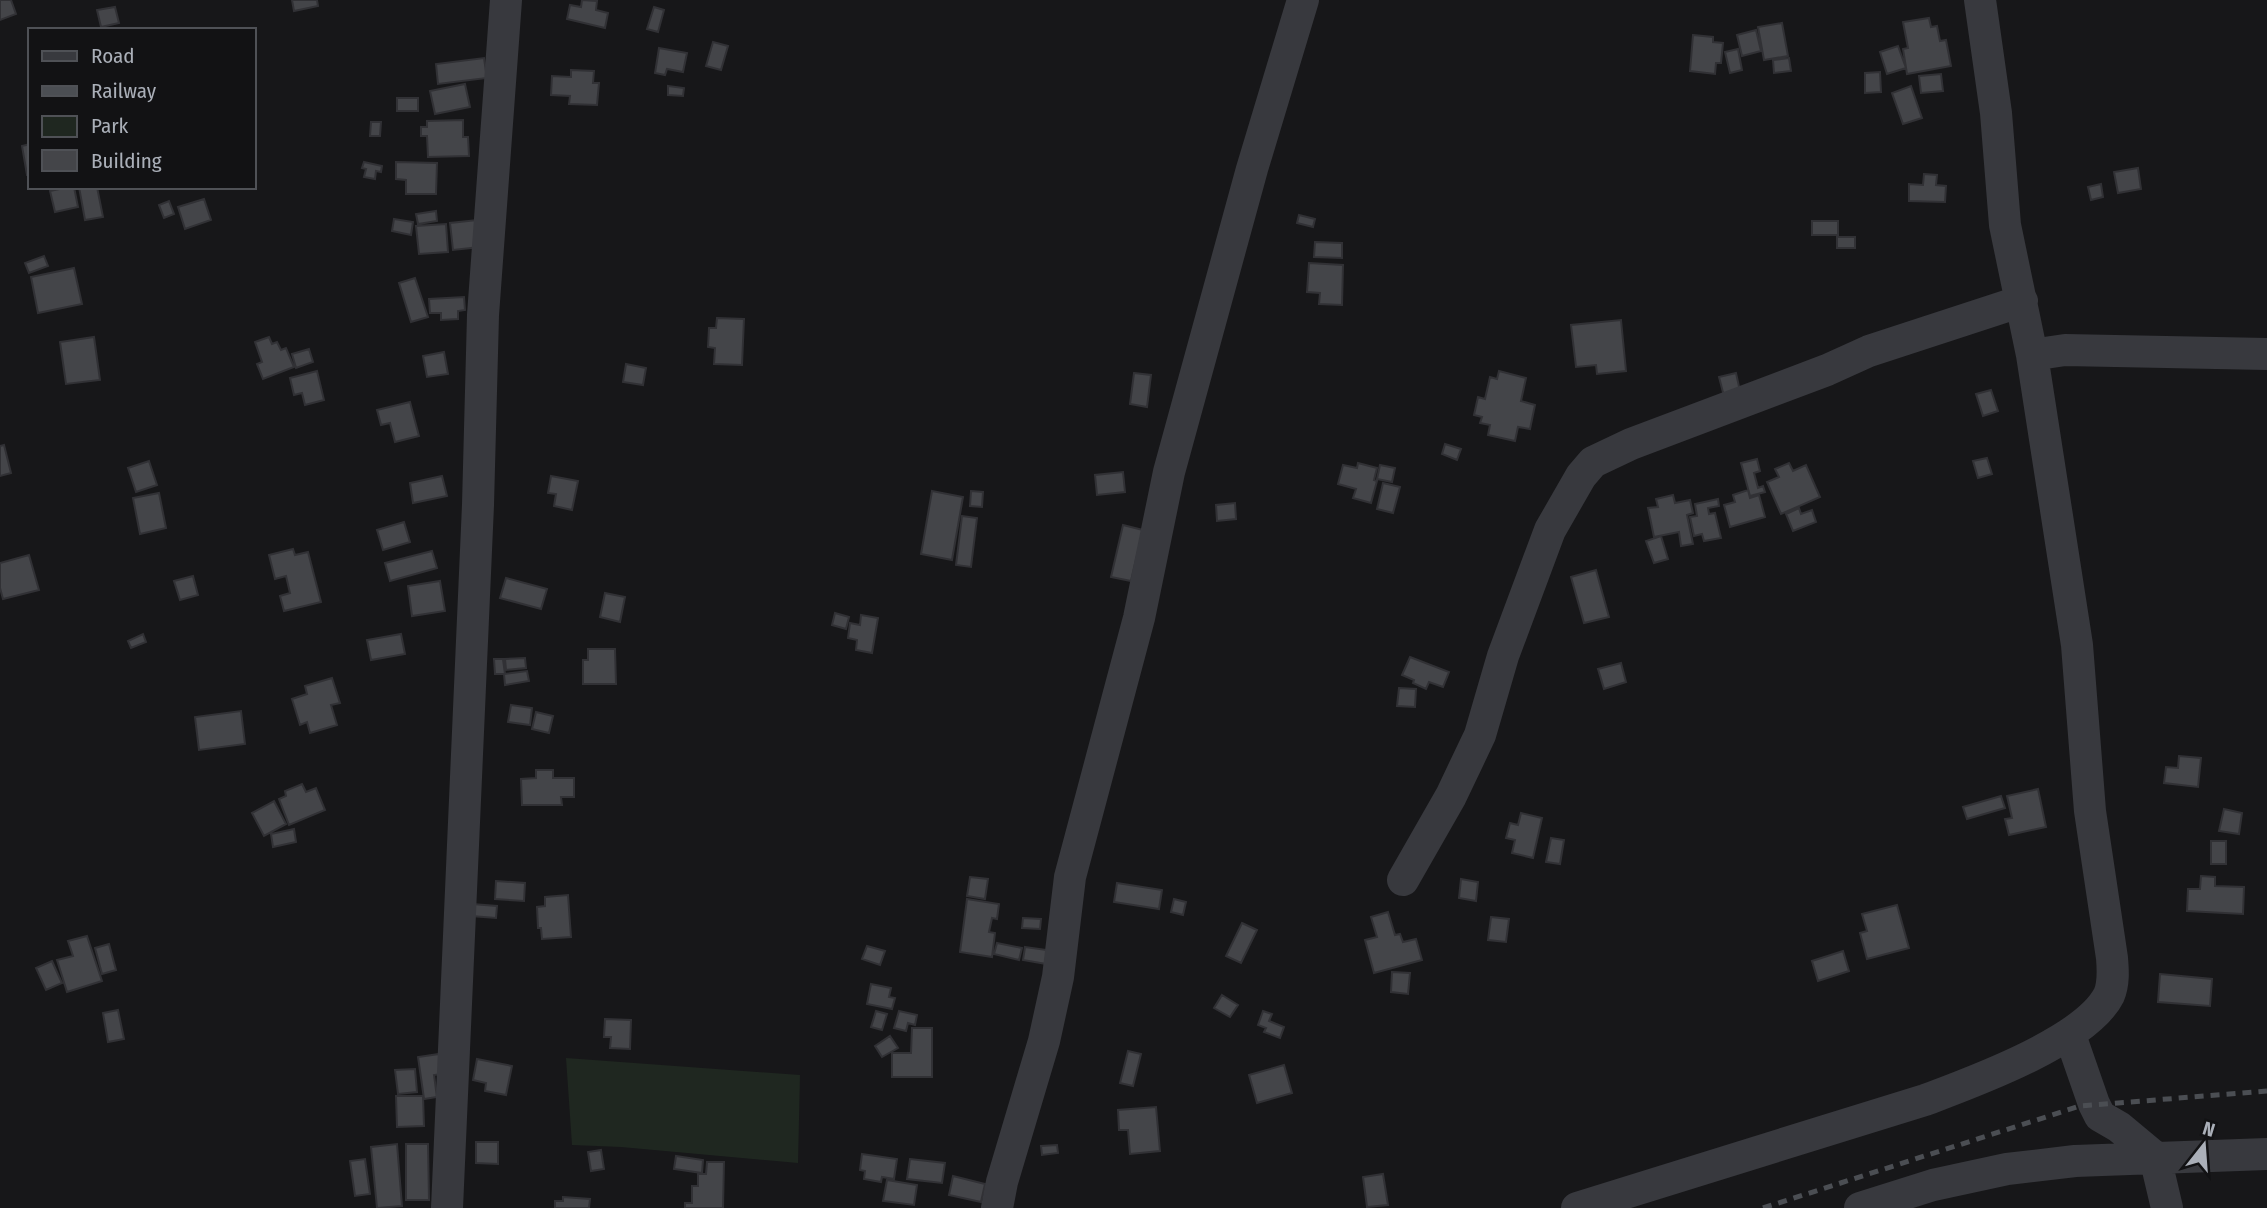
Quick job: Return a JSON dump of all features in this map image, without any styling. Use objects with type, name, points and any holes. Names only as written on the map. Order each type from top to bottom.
[{"type":"street","points":[[447,1208],[478,505],[483,315],[506,0]]},
{"type":"street","points":[[996,1208],[1044,1041],[1058,977],[1070,877],[1139,618],[1169,472],[1252,169],[1303,0]]},
{"type":"street","points":[[1577,1208],[1925,1100],[1998,1071],[2070,1035],[2101,1007],[2109,993],[2113,979],[2112,958],[2090,811],[2077,645],[2032,355],[2005,225],[1996,113],[1980,0]]},
{"type":"street","points":[[1403,880],[1451,796],[1480,735],[1503,656],[1550,530],[1581,476],[1593,462],[1631,444],[1827,370],[1868,351],[2022,301]]},
{"type":"street","points":[[2032,355],[2065,350],[2267,354]]},
{"type":"street","points":[[2070,1035],[2100,1116],[2119,1127],[2155,1157],[2167,1208]]},
{"type":"street","points":[[2075,1161],[2100,1116]]},
{"type":"street","points":[[1860,1208],[1933,1185],[2007,1169],[2075,1161],[2267,1154]]},
{"type":"green space","points":[[566,1058],[800,1075],[798,1163],[572,1145]]},
{"type":"building","points":[[0,0],[11,0],[16,14],[0,20]]},
{"type":"building","points":[[292,0],[317,0],[318,6],[294,11]]},
{"type":"building","points":[[582,0],[597,1],[596,10],[608,13],[605,28],[567,19],[570,5],[581,7]]},
{"type":"building","points":[[115,7],[119,23],[101,27],[97,10]]},
{"type":"building","points":[[654,7],[664,10],[658,32],[647,29]]},
{"type":"building","points":[[1929,18],[1931,27],[1937,26],[1940,41],[1946,40],[1951,66],[1907,74],[1903,49],[1908,48],[1903,22]]},
{"type":"building","points":[[1782,23],[1788,56],[1764,60],[1758,27]]},
{"type":"building","points":[[1756,30],[1761,51],[1742,56],[1737,35]]},
{"type":"building","points":[[1693,35],[1713,37],[1713,42],[1723,43],[1721,63],[1716,63],[1715,74],[1690,71]]},
{"type":"building","points":[[713,42],[728,46],[721,70],[706,66]]},
{"type":"building","points":[[1898,46],[1906,68],[1887,74],[1880,52]]},
{"type":"building","points":[[659,48],[687,53],[683,72],[667,69],[665,75],[655,73]]},
{"type":"building","points":[[1738,49],[1742,70],[1730,73],[1725,52]]},
{"type":"building","points":[[484,58],[487,78],[438,84],[436,64]]},
{"type":"building","points":[[1789,58],[1791,71],[1774,73],[1773,60]]},
{"type":"building","points":[[571,70],[594,71],[593,83],[599,83],[597,105],[569,104],[570,96],[551,95],[552,76],[571,77]]},
{"type":"building","points":[[1880,72],[1881,92],[1865,93],[1865,73]]},
{"type":"building","points":[[1941,74],[1943,91],[1921,93],[1919,76]]},
{"type":"building","points":[[465,84],[470,107],[435,114],[430,91]]},
{"type":"building","points":[[668,86],[684,88],[683,96],[668,95]]},
{"type":"building","points":[[1911,86],[1922,118],[1903,124],[1892,93]]},
{"type":"building","points":[[397,98],[418,98],[418,111],[397,111]]},
{"type":"building","points":[[463,120],[463,137],[468,137],[469,156],[428,157],[427,136],[421,136],[421,127],[427,127],[427,121]]},
{"type":"building","points":[[371,122],[381,122],[380,136],[370,136]]},
{"type":"building","points":[[28,144],[28,175],[27,175],[22,146]]},
{"type":"building","points":[[364,162],[382,166],[381,172],[376,171],[375,179],[364,177]]},
{"type":"building","points":[[396,162],[437,163],[436,194],[406,194],[406,180],[396,179]]},
{"type":"building","points":[[2138,168],[2141,189],[2118,193],[2114,172]]},
{"type":"building","points":[[1924,174],[1937,175],[1936,185],[1946,186],[1945,202],[1909,201],[1909,184],[1923,185]]},
{"type":"building","points":[[2101,184],[2103,197],[2091,200],[2088,187]]},
{"type":"building","points":[[74,189],[78,207],[55,212],[50,191]]},
{"type":"building","points":[[79,189],[97,189],[103,217],[85,220]]},
{"type":"building","points":[[204,199],[211,220],[185,229],[178,207]]},
{"type":"building","points":[[169,201],[174,214],[164,218],[159,205]]},
{"type":"building","points":[[436,211],[437,221],[418,224],[416,214]]},
{"type":"building","points":[[1299,215],[1315,219],[1313,227],[1297,223]]},
{"type":"building","points":[[394,219],[413,222],[411,235],[392,231]]},
{"type":"building","points":[[477,220],[480,247],[453,250],[450,223]]},
{"type":"building","points":[[1812,221],[1838,221],[1838,235],[1812,235]]},
{"type":"building","points":[[446,224],[448,252],[419,254],[416,226]]},
{"type":"building","points":[[1837,237],[1855,237],[1855,248],[1837,248]]},
{"type":"building","points":[[1315,242],[1342,243],[1342,258],[1314,257]]},
{"type":"building","points":[[44,256],[48,266],[29,273],[25,263]]},
{"type":"building","points":[[1309,263],[1343,265],[1342,305],[1319,304],[1320,293],[1307,292]]},
{"type":"building","points":[[74,268],[82,304],[38,313],[31,277]]},
{"type":"building","points":[[415,278],[428,317],[411,322],[399,283]]},
{"type":"building","points":[[464,297],[465,310],[458,311],[458,319],[441,320],[441,313],[430,313],[429,299]]},
{"type":"building","points":[[717,318],[744,319],[742,365],[714,364],[715,348],[708,347],[709,328],[716,328]]},
{"type":"building","points":[[1621,320],[1626,371],[1597,374],[1596,365],[1576,367],[1571,325]]},
{"type":"building","points":[[94,337],[100,380],[66,384],[60,342]]},
{"type":"building","points":[[269,337],[272,344],[277,342],[281,350],[286,348],[294,367],[263,379],[257,364],[262,362],[255,342]]},
{"type":"building","points":[[309,349],[313,362],[296,368],[292,354]]},
{"type":"building","points":[[444,352],[448,374],[427,377],[423,356]]},
{"type":"building","points":[[626,364],[646,368],[643,385],[623,382]]},
{"type":"building","points":[[317,371],[324,400],[305,405],[302,393],[294,395],[290,378]]},
{"type":"building","points":[[1499,371],[1526,378],[1521,401],[1535,405],[1530,429],[1518,427],[1515,441],[1488,435],[1490,425],[1480,423],[1482,417],[1474,415],[1478,397],[1485,399],[1490,377],[1497,379]]},
{"type":"building","points":[[1134,373],[1151,375],[1147,407],[1130,404]]},
{"type":"building","points":[[1736,373],[1742,400],[1726,404],[1719,377]]},
{"type":"building","points":[[1991,390],[1998,411],[1983,416],[1976,394]]},
{"type":"building","points":[[410,402],[419,436],[395,442],[390,423],[381,425],[377,410]]},
{"type":"building","points":[[1445,444],[1461,449],[1457,460],[1442,454]]},
{"type":"building","points":[[4,445],[11,473],[0,476],[0,446]]},
{"type":"building","points":[[1987,458],[1992,474],[1978,478],[1973,461]]},
{"type":"building","points":[[1757,459],[1760,471],[1754,473],[1758,488],[1763,486],[1765,492],[1750,496],[1741,463]]},
{"type":"building","points":[[149,461],[157,485],[136,492],[128,468]]},
{"type":"building","points":[[1358,463],[1377,468],[1374,480],[1377,481],[1371,503],[1353,498],[1356,489],[1338,484],[1343,465],[1357,468]]},
{"type":"building","points":[[1789,463],[1793,471],[1806,465],[1820,497],[1781,514],[1767,482],[1779,477],[1775,469]]},
{"type":"building","points":[[1380,465],[1395,468],[1392,482],[1377,479]]},
{"type":"building","points":[[1123,472],[1125,492],[1097,495],[1095,475]]},
{"type":"building","points":[[442,476],[447,496],[413,503],[410,483]]},
{"type":"building","points":[[551,476],[578,481],[572,510],[554,506],[556,494],[548,493]]},
{"type":"building","points":[[1383,483],[1400,487],[1393,513],[1377,509]]},
{"type":"building","points":[[1748,490],[1750,498],[1759,495],[1765,517],[1730,527],[1724,505],[1735,502],[1733,495]]},
{"type":"building","points":[[932,491],[963,497],[952,560],[921,554]]},
{"type":"building","points":[[971,491],[983,492],[982,507],[970,506]]},
{"type":"building","points":[[159,493],[166,528],[140,534],[133,498]]},
{"type":"building","points":[[1673,495],[1675,503],[1690,500],[1693,513],[1687,515],[1693,544],[1681,546],[1679,532],[1654,537],[1648,508],[1658,507],[1656,499]]},
{"type":"building","points":[[1718,499],[1719,506],[1708,508],[1709,514],[1715,513],[1721,538],[1704,541],[1702,534],[1694,536],[1690,517],[1697,516],[1695,504]]},
{"type":"building","points":[[1235,503],[1236,519],[1217,521],[1216,505]]},
{"type":"building","points":[[1799,508],[1801,514],[1812,510],[1816,522],[1793,531],[1786,514]]},
{"type":"building","points":[[962,516],[977,518],[971,567],[956,565]]},
{"type":"building","points":[[404,522],[410,542],[383,550],[377,530]]},
{"type":"building","points":[[1123,525],[1143,530],[1131,581],[1111,577]]},
{"type":"building","points":[[1661,536],[1668,559],[1654,563],[1646,541]]},
{"type":"building","points":[[293,549],[295,555],[308,552],[321,602],[284,611],[280,596],[290,593],[286,576],[275,579],[269,555]]},
{"type":"building","points":[[432,551],[437,568],[390,581],[385,563]]},
{"type":"building","points":[[29,555],[39,590],[3,599],[0,563]]},
{"type":"building","points":[[1596,570],[1609,617],[1584,623],[1571,577]]},
{"type":"building","points":[[193,576],[198,595],[180,600],[174,581]]},
{"type":"building","points":[[506,578],[547,589],[541,609],[500,598]]},
{"type":"building","points":[[440,581],[445,611],[412,616],[408,586]]},
{"type":"building","points":[[605,593],[625,597],[620,622],[600,617]]},
{"type":"building","points":[[835,613],[849,617],[846,629],[832,625]]},
{"type":"building","points":[[861,615],[878,618],[872,653],[856,650],[857,640],[848,638],[850,623],[860,625]]},
{"type":"building","points":[[143,634],[146,642],[131,648],[128,641]]},
{"type":"building","points":[[401,634],[405,654],[371,660],[367,640]]},
{"type":"building","points":[[588,649],[615,649],[616,684],[583,684],[583,660],[588,660]]},
{"type":"building","points":[[1410,657],[1449,672],[1443,687],[1429,682],[1426,689],[1402,675]]},
{"type":"building","points":[[525,658],[526,668],[506,670],[505,659]]},
{"type":"building","points":[[494,659],[503,659],[505,674],[495,674]]},
{"type":"building","points":[[1621,663],[1626,682],[1604,689],[1598,669]]},
{"type":"building","points":[[527,671],[529,681],[505,685],[504,674]]},
{"type":"building","points":[[332,678],[340,703],[331,705],[337,725],[310,733],[307,722],[300,725],[292,699],[307,694],[305,686]]},
{"type":"building","points":[[1399,688],[1416,689],[1415,707],[1397,706]]},
{"type":"building","points":[[511,705],[532,708],[530,725],[508,722]]},
{"type":"building","points":[[241,711],[245,744],[199,750],[195,717]]},
{"type":"building","points":[[536,712],[553,716],[549,733],[532,729]]},
{"type":"building","points":[[2179,756],[2201,758],[2198,787],[2164,783],[2166,767],[2178,768]]},
{"type":"building","points":[[536,770],[553,770],[553,778],[574,778],[574,797],[561,797],[562,805],[522,805],[521,779],[536,778]]},
{"type":"building","points":[[302,784],[306,792],[316,788],[325,810],[289,825],[279,799],[286,796],[285,791]]},
{"type":"building","points":[[2038,789],[2046,827],[2009,835],[2005,819],[2012,818],[2007,796]]},
{"type":"building","points":[[2001,796],[2005,808],[1967,819],[1963,807]]},
{"type":"building","points":[[274,801],[286,824],[264,836],[252,813]]},
{"type":"building","points":[[2224,809],[2242,813],[2239,834],[2219,831]]},
{"type":"building","points":[[1521,813],[1542,818],[1533,858],[1512,853],[1515,840],[1506,838],[1510,823],[1518,825]]},
{"type":"building","points":[[294,829],[296,842],[273,847],[271,834]]},
{"type":"building","points":[[1551,838],[1564,840],[1560,864],[1546,862]]},
{"type":"building","points":[[2211,841],[2226,841],[2226,864],[2211,864]]},
{"type":"building","points":[[2201,876],[2215,877],[2215,886],[2244,887],[2243,914],[2187,911],[2188,889],[2200,889]]},
{"type":"building","points":[[970,877],[988,879],[985,899],[967,896]]},
{"type":"building","points":[[1461,879],[1478,882],[1476,901],[1459,898]]},
{"type":"building","points":[[496,881],[525,883],[524,901],[495,899]]},
{"type":"building","points":[[1117,883],[1162,890],[1159,909],[1114,902]]},
{"type":"building","points":[[568,895],[571,937],[542,939],[541,928],[538,928],[537,907],[545,906],[545,897]]},
{"type":"building","points":[[967,899],[999,904],[997,919],[992,918],[989,932],[995,933],[992,957],[960,952]]},
{"type":"building","points":[[1174,899],[1186,902],[1183,915],[1171,912]]},
{"type":"building","points":[[472,904],[497,906],[496,918],[471,916]]},
{"type":"building","points":[[1897,905],[1909,948],[1867,959],[1860,933],[1867,931],[1862,914]]},
{"type":"building","points":[[1388,912],[1395,935],[1400,934],[1403,942],[1416,939],[1422,960],[1374,973],[1365,940],[1377,937],[1371,917]]},
{"type":"building","points":[[1491,917],[1509,919],[1506,942],[1488,940]]},
{"type":"building","points":[[1023,918],[1041,919],[1040,929],[1022,928]]},
{"type":"building","points":[[1242,923],[1257,930],[1241,963],[1226,956]]},
{"type":"building","points":[[87,936],[102,981],[67,992],[57,960],[73,956],[68,941]]},
{"type":"building","points":[[997,943],[1022,948],[1019,960],[994,954]]},
{"type":"building","points":[[109,944],[116,970],[102,974],[95,948]]},
{"type":"building","points":[[867,946],[885,951],[880,965],[862,959]]},
{"type":"building","points":[[1025,947],[1054,951],[1052,965],[1023,960]]},
{"type":"building","points":[[1843,951],[1849,971],[1818,981],[1812,961]]},
{"type":"building","points":[[52,961],[62,983],[46,990],[36,968]]},
{"type":"building","points":[[1392,972],[1410,973],[1408,994],[1391,992]]},
{"type":"building","points":[[2160,974],[2212,979],[2210,1006],[2158,1002]]},
{"type":"building","points":[[871,984],[891,988],[889,997],[895,998],[892,1009],[867,1004]]},
{"type":"building","points":[[1222,995],[1238,1005],[1230,1017],[1214,1008]]},
{"type":"building","points":[[118,1010],[124,1039],[108,1042],[103,1013]]},
{"type":"building","points":[[876,1011],[887,1014],[882,1030],[871,1027]]},
{"type":"building","points":[[899,1011],[917,1015],[915,1025],[908,1023],[906,1031],[894,1028]]},
{"type":"building","points":[[1263,1011],[1272,1014],[1269,1021],[1284,1027],[1280,1038],[1264,1032],[1266,1028],[1258,1025]]},
{"type":"building","points":[[605,1019],[631,1020],[630,1049],[610,1048],[611,1037],[604,1037]]},
{"type":"building","points":[[912,1028],[932,1028],[932,1077],[892,1077],[892,1053],[911,1053]]},
{"type":"building","points":[[890,1036],[898,1048],[882,1057],[875,1046]]},
{"type":"building","points":[[1128,1051],[1141,1054],[1133,1086],[1120,1083]]},
{"type":"building","points":[[439,1054],[442,1074],[434,1075],[437,1097],[424,1099],[418,1057]]},
{"type":"building","points":[[477,1059],[512,1066],[506,1095],[485,1091],[486,1083],[473,1080]]},
{"type":"building","points":[[1284,1065],[1292,1093],[1257,1103],[1249,1075]]},
{"type":"building","points":[[415,1069],[417,1092],[398,1094],[395,1070]]},
{"type":"building","points":[[396,1096],[423,1096],[424,1126],[397,1127]]},
{"type":"building","points":[[1156,1107],[1160,1151],[1130,1154],[1128,1130],[1119,1130],[1118,1110]]},
{"type":"building","points":[[476,1142],[498,1142],[498,1164],[476,1163]]},
{"type":"building","points":[[397,1144],[402,1206],[377,1208],[371,1147]]},
{"type":"building","points":[[406,1144],[428,1144],[429,1200],[406,1200]]},
{"type":"building","points":[[1057,1145],[1058,1153],[1042,1155],[1041,1146]]},
{"type":"building","points":[[601,1150],[604,1169],[591,1171],[588,1152]]},
{"type":"building","points":[[862,1154],[897,1159],[894,1179],[882,1177],[881,1182],[864,1179],[865,1171],[860,1170]]},
{"type":"building","points":[[676,1156],[703,1160],[702,1173],[674,1169]]},
{"type":"building","points":[[365,1159],[370,1194],[355,1196],[350,1161]]},
{"type":"building","points":[[910,1159],[945,1163],[942,1183],[907,1179]]},
{"type":"building","points":[[707,1162],[724,1162],[723,1208],[685,1208],[685,1203],[692,1203],[692,1186],[698,1186],[698,1174],[706,1174]]},
{"type":"building","points":[[1383,1174],[1388,1205],[1367,1207],[1363,1177]]},
{"type":"building","points":[[953,1176],[985,1184],[981,1202],[949,1195]]},
{"type":"building","points":[[887,1180],[917,1185],[914,1205],[883,1201]]},
{"type":"building","points":[[563,1197],[590,1199],[589,1208],[555,1208],[555,1201],[563,1201]]},
{"type":"railway","points":[[1763,1208],[2080,1106],[2267,1091]]}]
